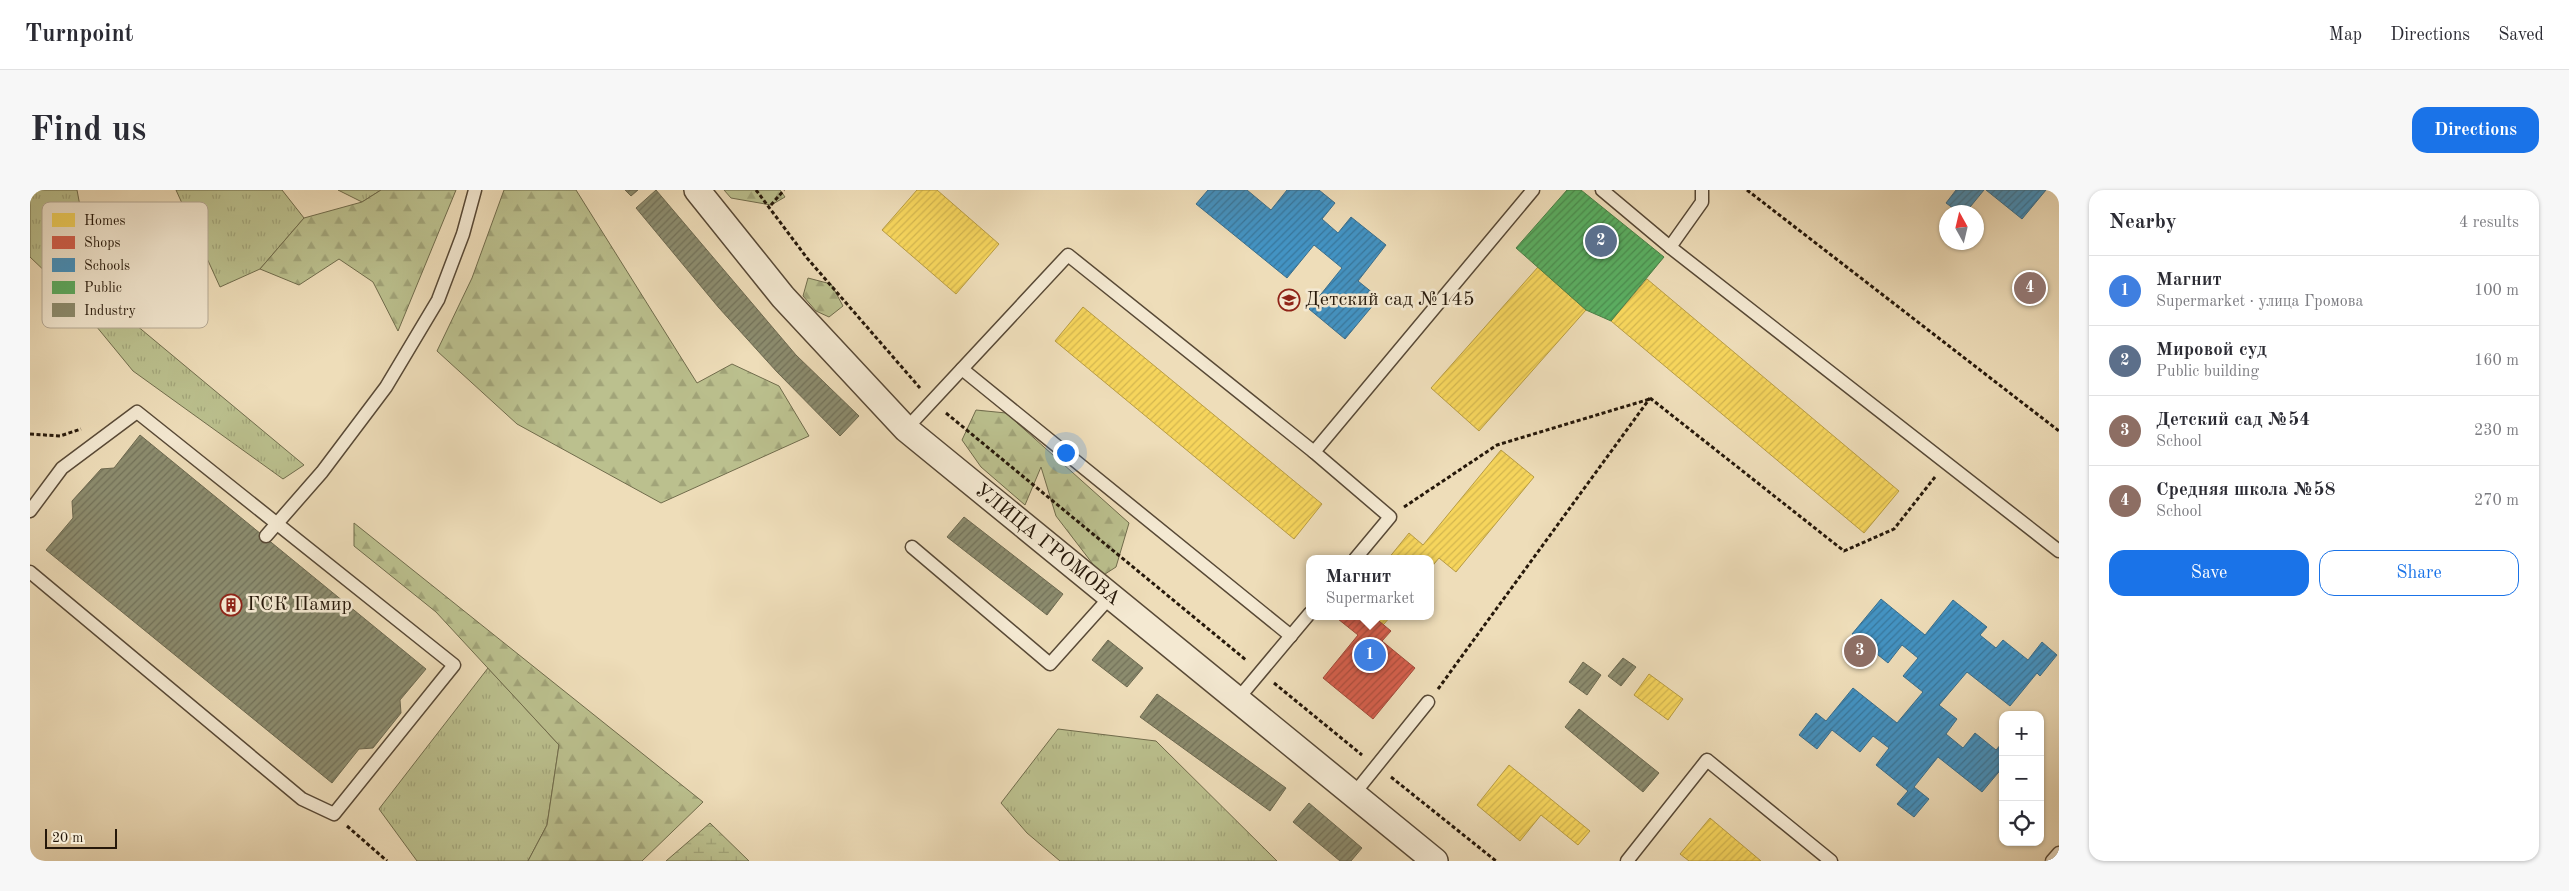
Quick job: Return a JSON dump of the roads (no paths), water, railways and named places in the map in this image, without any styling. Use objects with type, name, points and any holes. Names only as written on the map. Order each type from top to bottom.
[{"type":"street","name":"УЛИЦА ГРОМОВА","points":[[697,190],[783,297],[906,429],[1435,861]]},
{"type":"lane","points":[[266,536],[336,455],[386,387],[438,300],[463,234],[475,190]]},
{"type":"lane","points":[[1314,452],[1533,190]]},
{"type":"lane","points":[[1602,190],[1670,247],[2059,551]]},
{"type":"lane","points":[[1670,247],[1702,202],[1702,190]]},
{"type":"lane","points":[[906,429],[1068,255],[1314,452],[1390,517],[1358,555]]},
{"type":"lane","points":[[962,369],[1291,636]]},
{"type":"lane","points":[[30,511],[62,468],[137,412],[454,665],[334,814],[302,799],[30,572]]},
{"type":"lane","points":[[912,547],[1050,664],[1110,596]]},
{"type":"lane","points":[[1237,700],[1306,618]]},
{"type":"lane","points":[[1353,795],[1428,702]]},
{"type":"lane","points":[[1627,861],[1707,760],[1831,861]]},
{"type":"lane","points":[[2052,861],[2059,853]]},
{"type":"place","name":"Мировой суд","points":[[1601,241]]},
{"type":"place","name":"Средняя школа №58","points":[[2030,288]]},
{"type":"place","name":"Детский сад №145","points":[[1289,300]]},
{"type":"place","name":"ГСК Памир","points":[[231,605]]},
{"type":"place","name":"Детский сад №54","points":[[1860,651]]},
{"type":"place","name":"Магнит","points":[[1370,655]]}]
